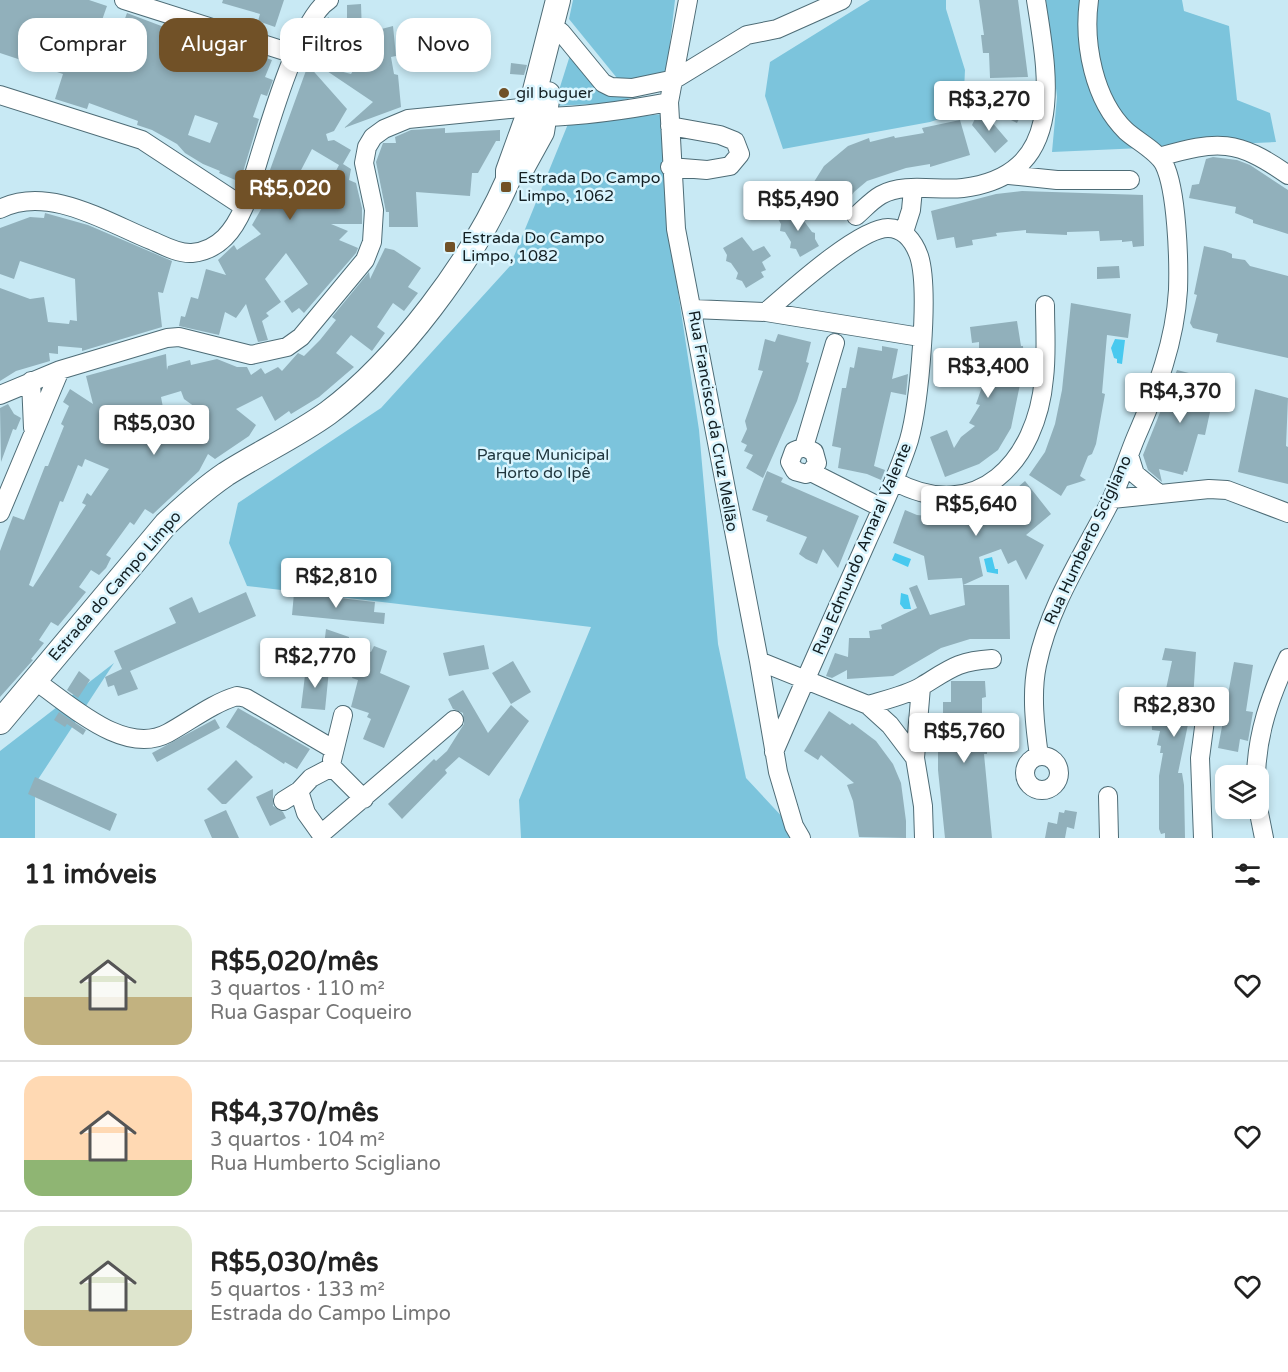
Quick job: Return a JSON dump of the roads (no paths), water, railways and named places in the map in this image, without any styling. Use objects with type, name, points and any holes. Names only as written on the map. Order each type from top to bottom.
[{"type":"main road","name":"Estrada do Campo Limpo","points":[[1,720],[166,524],[195,496],[226,474],[327,414],[390,356],[424,315],[476,242],[508,180],[517,177],[537,143],[536,85],[558,0]]},
{"type":"main road","name":"Estrada do Campo Limpo","points":[[537,113],[569,0]]},
{"type":"street","points":[[124,0],[280,50]]},
{"type":"street","points":[[312,18],[315,12],[329,0]]},
{"type":"street","name":"Rua Francisco da Cruz Mellão","points":[[688,0],[669,102],[670,167],[676,228],[759,661],[774,752],[784,798],[801,838]]},
{"type":"street","points":[[561,32],[593,74],[610,87],[646,86],[675,79],[747,35],[777,29],[842,0]]},
{"type":"street","points":[[1009,175],[1031,149],[1041,130],[1046,106],[1046,62],[1036,0]]},
{"type":"street","points":[[1089,0],[1089,50],[1104,100],[1123,128],[1159,157],[1204,146],[1231,145],[1256,153],[1288,175]]},
{"type":"street","points":[[0,209],[11,203],[30,201],[67,205],[171,249],[190,253],[217,245],[234,229],[244,207],[288,72]]},
{"type":"street","points":[[0,95],[142,140],[244,207]]},
{"type":"street","points":[[0,395],[60,370],[179,337],[251,355],[287,347],[301,337],[365,260],[372,242],[375,221],[364,163],[367,147],[373,137],[394,124],[408,119],[520,108],[537,113],[605,114],[669,102]]},
{"type":"street","points":[[670,126],[720,135],[735,141],[740,154],[730,166],[707,170],[670,167]]},
{"type":"street","name":"Rua Humberto Scigliano","points":[[1039,756],[1035,710],[1036,668],[1047,626],[1076,563],[1112,499],[1159,384],[1173,329],[1178,258],[1168,176],[1159,157]]},
{"type":"street","points":[[856,216],[880,195],[895,190],[963,188],[1009,175],[1057,180],[1130,180]]},
{"type":"street","points":[[766,312],[857,239],[885,228],[904,232],[911,210],[913,189]]},
{"type":"street","name":"Rua Edmundo Amaral Valente","points":[[774,752],[894,481],[915,417],[919,392],[921,262],[914,244],[904,232]]},
{"type":"street","points":[[894,481],[917,493],[952,497],[984,487],[1011,466],[1028,437],[1041,397],[1044,379],[1045,305]]},
{"type":"street","points":[[693,309],[766,312],[920,337]]},
{"type":"street","points":[[835,343],[804,447],[810,449],[817,457],[815,468],[811,472],[882,508]]},
{"type":"street","points":[[0,513],[60,370]]},
{"type":"street","points":[[31,381],[33,430]]},
{"type":"street","points":[[1129,455],[1135,474],[1159,494]]},
{"type":"street","points":[[1112,499],[1200,489],[1227,490],[1288,513]]},
{"type":"street","points":[[1257,765],[1260,730],[1271,696],[1288,658]]},
{"type":"street","points":[[868,705],[921,687],[953,666],[965,662],[992,659]]},
{"type":"street","points":[[759,661],[868,705],[890,725],[915,758]]},
{"type":"street","points":[[34,680],[108,730],[126,738],[153,739],[237,696],[246,698],[332,758],[364,799]]},
{"type":"street","points":[[921,687],[915,758],[924,838]]},
{"type":"street","points":[[1203,838],[1200,758],[1208,697]]},
{"type":"street","points":[[283,801],[299,791],[332,758],[343,715]]},
{"type":"street","points":[[299,791],[301,805],[320,836],[454,720]]},
{"type":"street","points":[[1108,796],[1109,838]]},
{"type":"street","points":[[1260,819],[1264,838]]},
{"type":"place","name":"gil buguer","points":[[504,93]]},
{"type":"place","name":"Estrada Do Campo Limpo, 1062","points":[[506,187]]},
{"type":"place","name":"Estrada Do Campo Limpo, 1082","points":[[450,247]]},
{"type":"park label","name":"Parque Municipal Horto do Ipê","points":[[543,464]]}]
